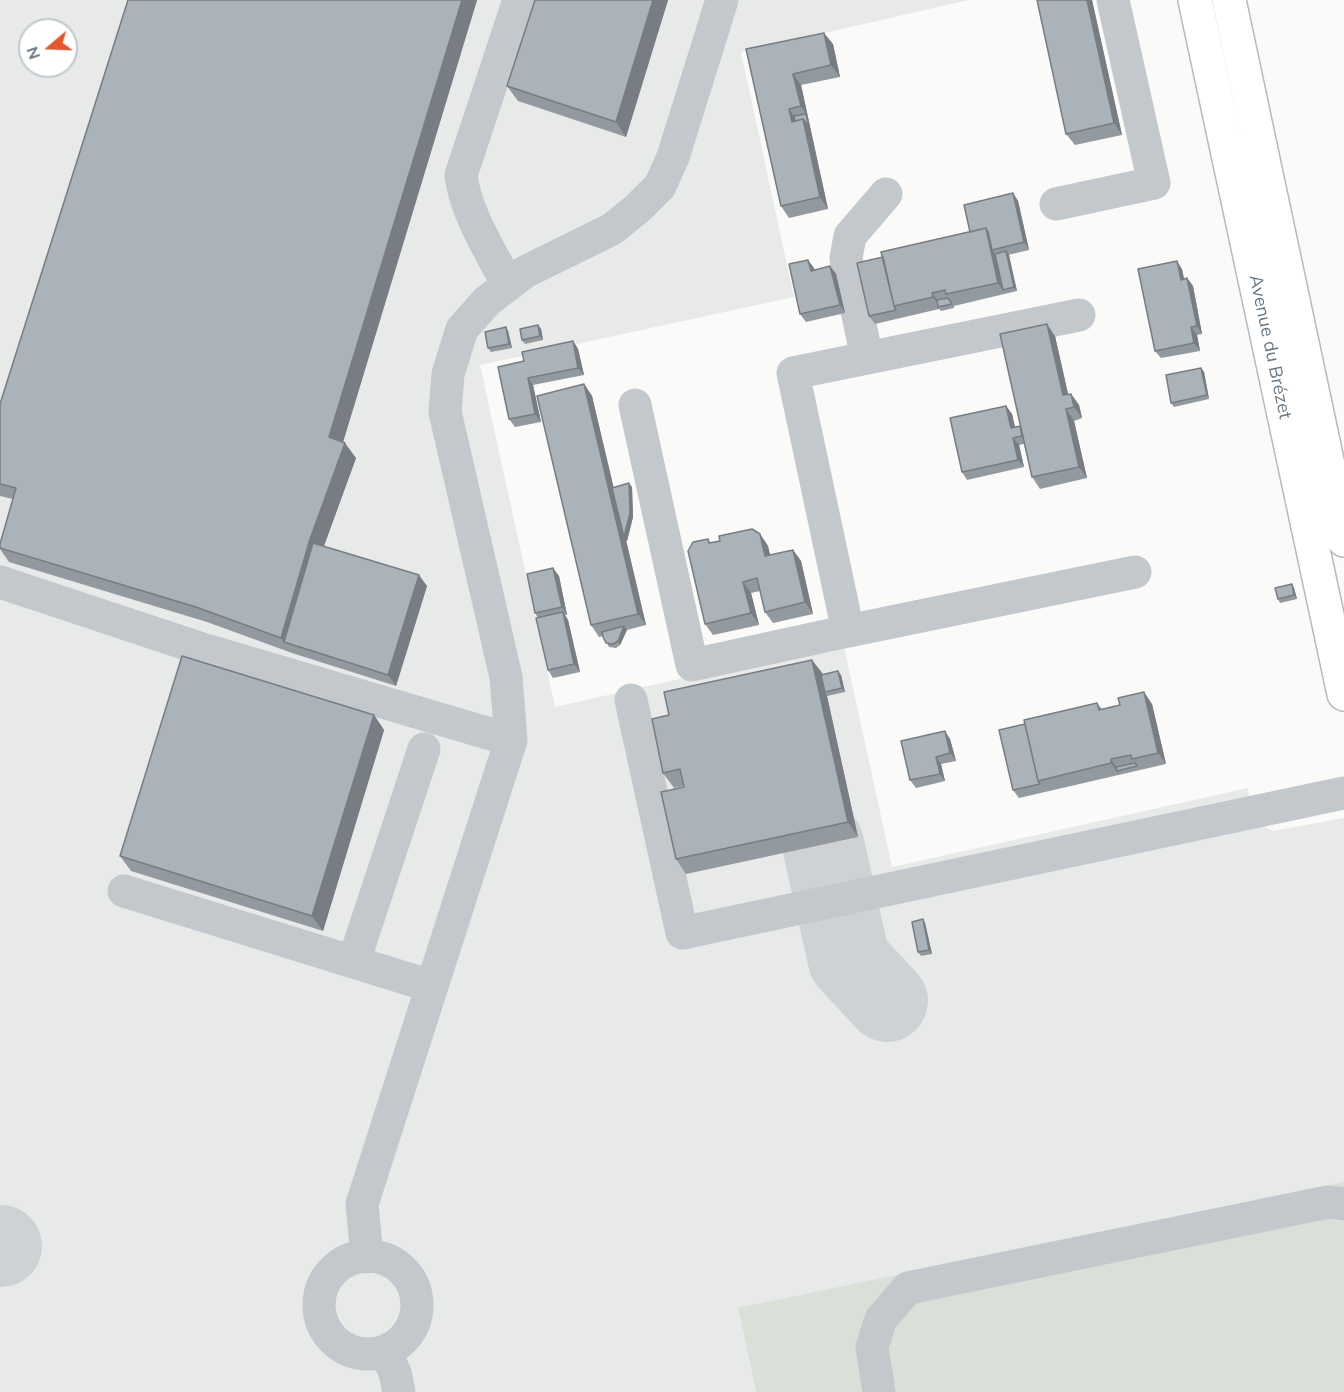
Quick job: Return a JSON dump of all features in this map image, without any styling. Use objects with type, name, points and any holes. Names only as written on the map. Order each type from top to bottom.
[{"type":"main road","name":"Avenue du Brézet","points":[[1195,0],[1344,694]]},
{"type":"main road","name":"Avenue du Brézet","points":[[1229,0],[1344,540]]},
{"type":"street","points":[[508,285],[468,207],[461,175],[519,0]]},
{"type":"street","points":[[367,1257],[362,1204],[430,986],[511,740],[506,677],[445,412],[448,374],[462,329],[487,301],[525,272],[612,229],[660,186],[673,158],[722,0]]},
{"type":"street","points":[[1056,204],[1154,183],[1113,0]]},
{"type":"street","points":[[1245,0],[1250,98]]},
{"type":"street","points":[[867,358],[846,258],[850,236],[886,194]]},
{"type":"street","points":[[849,632],[793,374],[1079,315]]},
{"type":"street","points":[[635,405],[692,665],[1135,572]]},
{"type":"street","points":[[0,582],[199,648],[511,740]]},
{"type":"street","points":[[631,700],[682,933],[1344,793]]},
{"type":"street","points":[[354,962],[424,749]]},
{"type":"street","points":[[124,891],[430,986]]},
{"type":"street","points":[[879,1392],[872,1347],[881,1319],[908,1288],[1328,1202],[1344,1204]]},
{"type":"street","points":[[376,1256],[391,1262],[404,1272],[412,1285],[417,1300],[416,1316],[410,1331],[399,1343],[385,1351],[368,1354],[352,1352],[338,1344],[327,1332],[320,1317],[319,1301],[323,1285],[332,1272],[345,1262],[360,1257],[376,1256]]},
{"type":"street","points":[[385,1351],[399,1392]]},
{"type":"shaded area","points":[[0,0],[969,0],[741,52],[794,297],[480,365],[555,707],[843,642],[892,867],[1248,788],[1255,822],[1273,831],[1344,818],[1344,1392],[738,1308],[756,1392],[0,1392]]},
{"type":"shaded area","points":[[1344,1182],[1344,1392],[756,1392],[738,1308]]},
{"type":"building","points":[[128,0],[462,0],[329,437],[345,443],[310,539],[281,638],[196,607],[0,548],[16,488],[0,484],[0,404]]},
{"type":"building","points":[[535,0],[653,0],[616,122],[507,86]]},
{"type":"building","points":[[1037,0],[1087,0],[1114,123],[1066,134]]},
{"type":"building","points":[[824,33],[831,65],[793,74],[801,106],[789,109],[792,122],[803,119],[820,197],[781,206],[746,49]]},
{"type":"building","points":[[806,114],[809,126],[803,119],[795,121],[794,116]]},
{"type":"building","points":[[1013,193],[1024,242],[992,250],[986,228],[970,232],[964,205]]},
{"type":"building","points":[[986,228],[998,283],[946,294],[945,290],[932,293],[933,297],[894,306],[881,252]]},
{"type":"building","points":[[1006,251],[1014,287],[1003,290],[995,254]]},
{"type":"building","points":[[883,257],[896,310],[869,316],[857,263]]},
{"type":"building","points":[[808,260],[811,271],[830,266],[840,305],[800,314],[789,264]]},
{"type":"building","points":[[1177,261],[1181,280],[1187,278],[1197,326],[1191,327],[1194,343],[1155,351],[1138,269]]},
{"type":"building","points":[[948,298],[952,304],[938,307],[937,300]]},
{"type":"building","points":[[1047,324],[1063,395],[1071,394],[1074,407],[1066,409],[1079,467],[1032,477],[1000,334]]},
{"type":"building","points":[[538,325],[540,336],[522,340],[520,329]]},
{"type":"building","points":[[506,327],[509,344],[488,348],[485,332]]},
{"type":"building","points":[[573,341],[578,368],[528,378],[535,414],[509,419],[498,367],[524,361],[522,352]]},
{"type":"building","points":[[1201,368],[1207,395],[1171,403],[1166,375]]},
{"type":"building","points":[[584,384],[638,614],[591,625],[537,396]]},
{"type":"building","points":[[1006,406],[1011,428],[1020,426],[1022,436],[1013,438],[1018,460],[962,472],[950,418]]},
{"type":"building","points":[[629,483],[630,513],[624,537],[612,488]]},
{"type":"building","points":[[752,529],[760,534],[765,556],[793,550],[805,602],[765,612],[757,578],[743,582],[751,613],[705,624],[688,551],[693,542],[708,539],[709,543],[720,541],[719,536]]},
{"type":"building","points":[[313,543],[419,575],[388,675],[284,642]]},
{"type":"building","points":[[553,568],[562,607],[535,613],[527,574]]},
{"type":"building","points":[[1292,584],[1294,595],[1278,599],[1275,588]]},
{"type":"building","points":[[563,612],[574,664],[548,670],[536,618]]},
{"type":"building","points":[[624,626],[618,641],[613,644],[606,643],[602,632]]},
{"type":"building","points":[[182,656],[374,715],[312,916],[120,856]]},
{"type":"building","points":[[812,660],[848,822],[676,859],[661,792],[684,787],[680,769],[663,773],[652,719],[669,715],[664,692]]},
{"type":"building","points":[[838,671],[842,688],[825,692],[821,675]]},
{"type":"building","points":[[1144,692],[1158,753],[1132,759],[1131,755],[1111,759],[1111,763],[1038,781],[1024,720],[1097,703],[1099,710],[1120,705],[1118,698]]},
{"type":"building","points":[[1025,724],[1040,784],[1013,790],[999,730]]},
{"type":"building","points":[[945,731],[950,753],[936,757],[940,774],[910,780],[901,741]]},
{"type":"building","points":[[1135,763],[1137,766],[1117,771],[1116,767]]},
{"type":"building","points":[[923,919],[929,950],[918,952],[912,922]]},
{"type":"taxiway","points":[[823,844],[849,960],[887,1001]]}]
